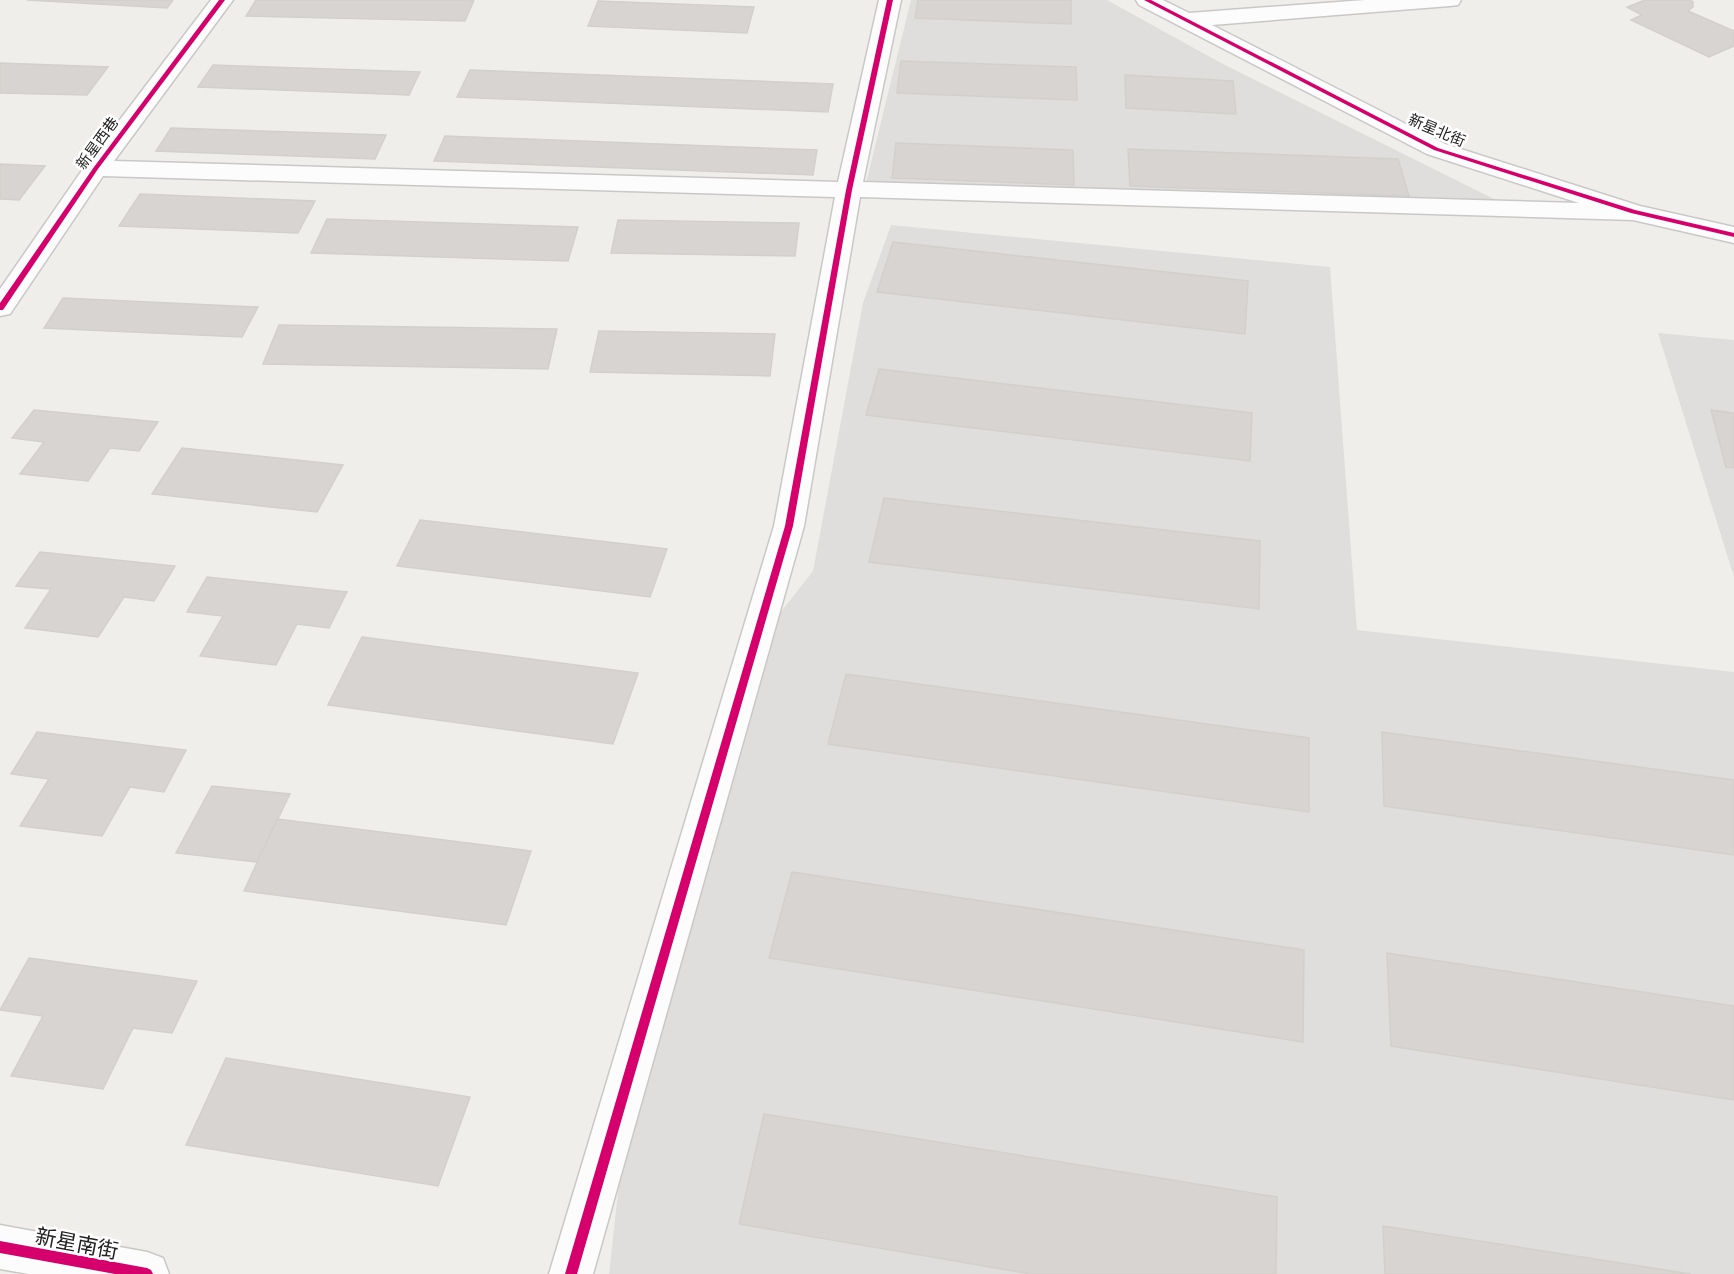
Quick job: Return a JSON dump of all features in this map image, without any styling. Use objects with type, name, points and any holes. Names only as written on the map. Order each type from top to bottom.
[{"type":"street","name":"新星西巷","points":[[0,308],[96,168],[222,0]]},
{"type":"street","points":[[571,1274],[789,526],[849,190],[890,0]]},
{"type":"street","name":"新星北街","points":[[1148,0],[1436,149],[1632,212],[1734,235]]},
{"type":"street","points":[[1186,20],[1450,0]]},
{"type":"street","points":[[96,168],[1632,212]]},
{"type":"street","name":"新星南街","points":[[0,1246],[147,1274]]},
{"type":"shaded area","points":[[911,0],[1107,0],[1221,63],[1494,199],[1489,211],[865,187]]},
{"type":"shaded area","points":[[891,225],[1330,267],[1357,630],[1734,672],[1734,1274],[609,1274],[621,1166],[780,613],[813,571],[863,303]]},
{"type":"shaded area","points":[[1658,333],[1734,340],[1734,577]]},
{"type":"building","points":[[27,0],[173,0],[167,8]]},
{"type":"building","points":[[256,0],[474,0],[465,21],[246,16]]},
{"type":"building","points":[[918,0],[1071,0],[1071,24],[915,18]]},
{"type":"building","points":[[1645,0],[1690,0],[1693,2],[1693,7],[1688,11],[1734,31],[1734,46],[1709,57],[1631,20],[1642,15],[1627,7]]},
{"type":"building","points":[[598,1],[754,7],[747,33],[588,26]]},
{"type":"building","points":[[901,61],[1076,67],[1077,100],[897,93]]},
{"type":"building","points":[[0,63],[108,67],[87,95],[0,93]]},
{"type":"building","points":[[213,65],[420,72],[409,95],[198,87]]},
{"type":"building","points":[[470,70],[833,84],[828,112],[457,97]]},
{"type":"building","points":[[1125,75],[1233,81],[1236,114],[1126,108]]},
{"type":"building","points":[[171,128],[386,135],[375,159],[156,151]]},
{"type":"building","points":[[445,136],[817,150],[813,175],[434,161]]},
{"type":"building","points":[[896,143],[1073,150],[1074,185],[892,178]]},
{"type":"building","points":[[1128,149],[1398,159],[1409,196],[1130,186]]},
{"type":"building","points":[[0,164],[45,166],[19,200],[0,199]]},
{"type":"building","points":[[140,194],[315,201],[298,233],[119,226]]},
{"type":"building","points":[[327,219],[578,227],[568,261],[311,253]]},
{"type":"building","points":[[618,220],[799,223],[795,256],[611,253]]},
{"type":"building","points":[[893,242],[1248,281],[1245,334],[877,292]]},
{"type":"building","points":[[63,298],[258,307],[242,337],[44,328]]},
{"type":"building","points":[[279,325],[557,329],[548,369],[263,364]]},
{"type":"building","points":[[599,331],[775,334],[770,376],[590,372]]},
{"type":"building","points":[[879,369],[1252,413],[1250,461],[866,415]]},
{"type":"building","points":[[34,410],[158,422],[139,451],[110,448],[88,481],[20,474],[44,442],[12,438]]},
{"type":"building","points":[[1711,410],[1734,413],[1734,468],[1726,467]]},
{"type":"building","points":[[182,448],[343,465],[317,512],[152,494]]},
{"type":"building","points":[[884,498],[1260,541],[1259,609],[869,562]]},
{"type":"building","points":[[420,520],[667,549],[650,597],[397,566]]},
{"type":"building","points":[[40,552],[175,566],[154,601],[124,597],[98,637],[25,628],[51,589],[16,586]]},
{"type":"building","points":[[207,577],[347,592],[329,628],[297,624],[276,665],[200,656],[223,616],[187,612]]},
{"type":"building","points":[[362,637],[638,673],[613,744],[328,705]]},
{"type":"building","points":[[846,674],[1309,738],[1309,812],[828,744]]},
{"type":"building","points":[[37,732],[186,750],[164,792],[130,787],[102,836],[20,826],[49,779],[11,774]]},
{"type":"building","points":[[1382,732],[1734,780],[1734,855],[1384,806]]},
{"type":"building","points":[[212,786],[290,794],[257,862],[176,853]]},
{"type":"building","points":[[277,819],[531,851],[506,925],[244,891]]},
{"type":"building","points":[[792,872],[1304,950],[1303,1042],[769,958]]},
{"type":"building","points":[[1387,953],[1734,1006],[1734,1100],[1391,1046]]},
{"type":"building","points":[[29,958],[197,981],[172,1033],[133,1028],[103,1089],[11,1076],[43,1016],[0,1010]]},
{"type":"building","points":[[226,1058],[470,1097],[438,1186],[186,1145]]},
{"type":"building","points":[[764,1114],[1277,1197],[1276,1274],[1031,1274],[739,1224]]},
{"type":"building","points":[[1383,1226],[1691,1274],[1385,1274]]},
{"type":"cycle path","points":[[0,308],[96,168],[222,0]]},
{"type":"cycle path","points":[[571,1274],[789,526],[849,190],[890,0]]},
{"type":"cycle path","points":[[1147,0],[1436,149],[1633,212],[1734,235]]},
{"type":"cycle path","points":[[0,1247],[147,1274]]}]
